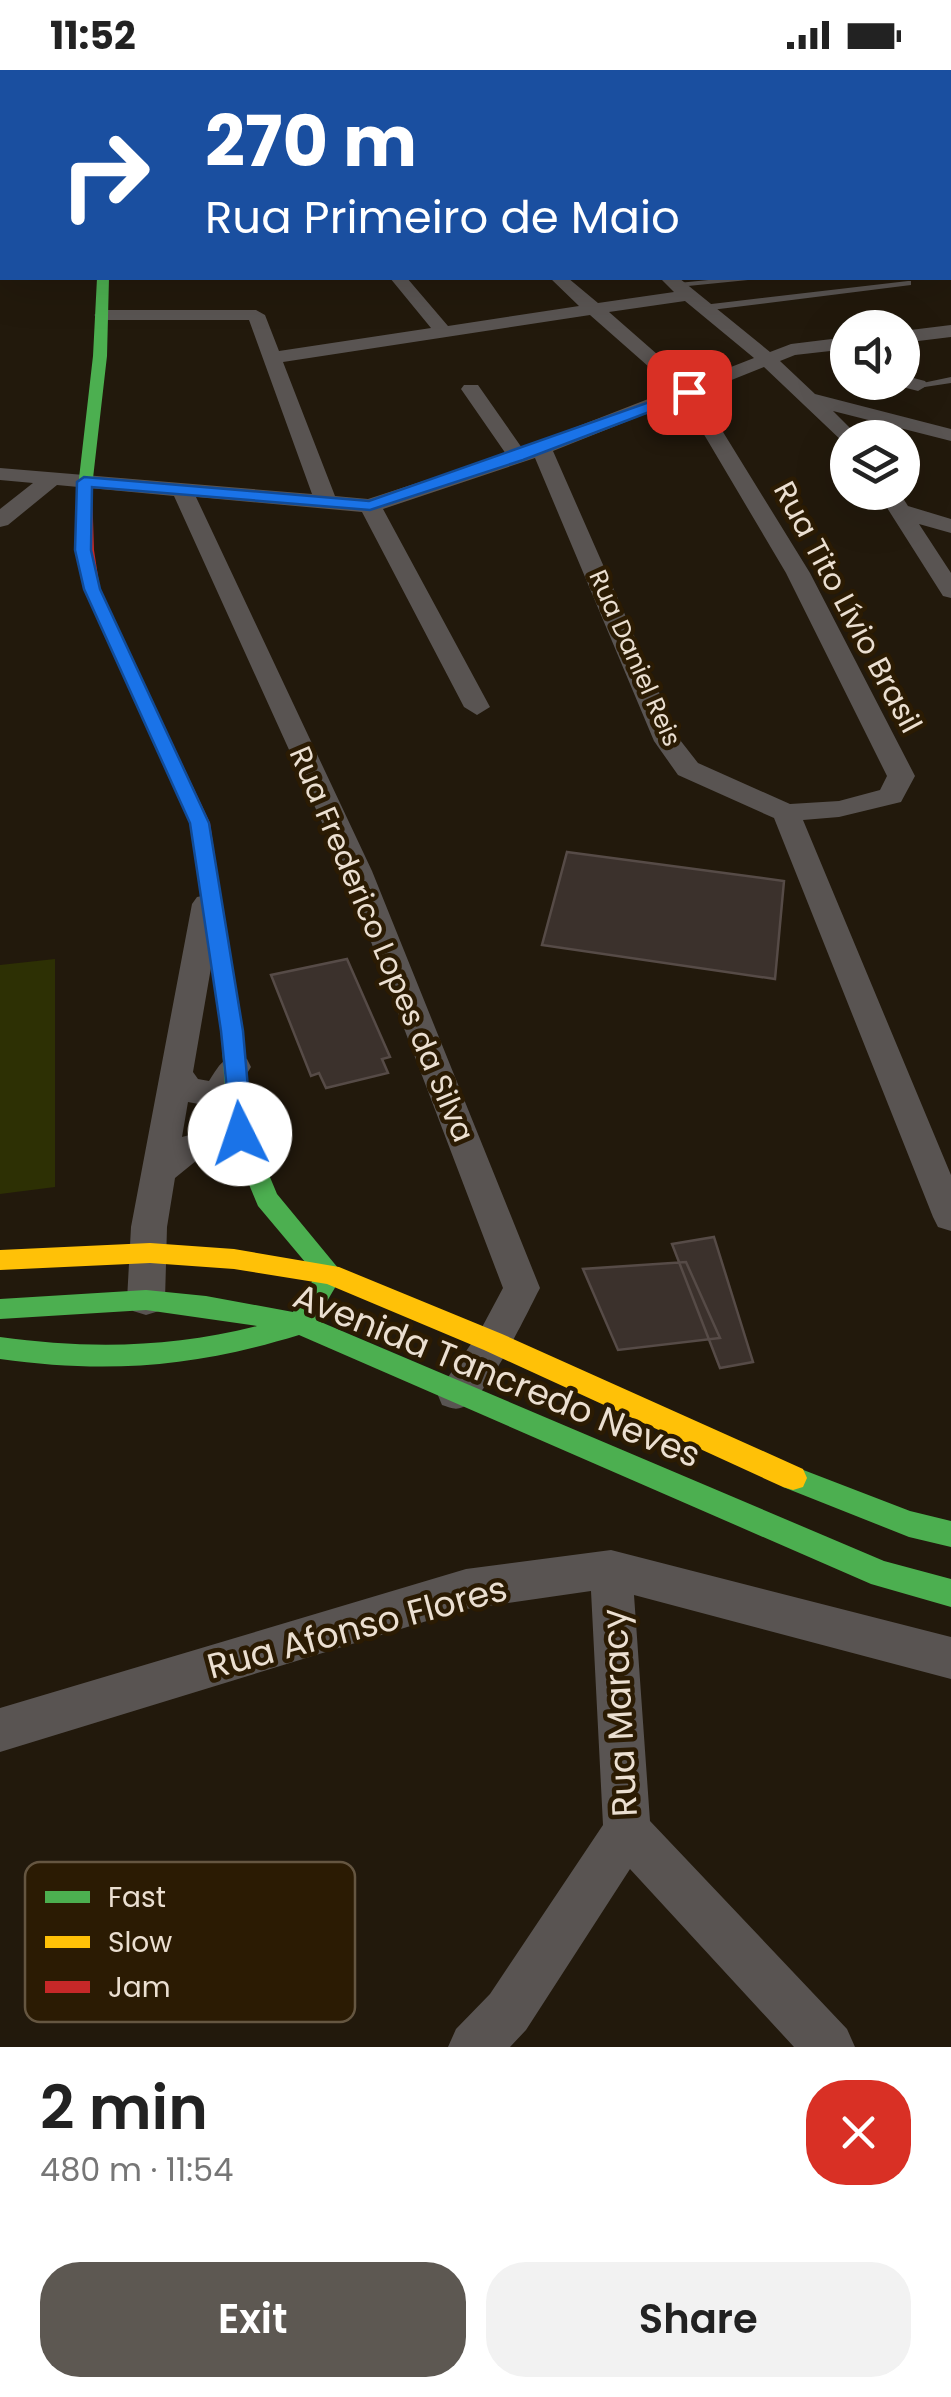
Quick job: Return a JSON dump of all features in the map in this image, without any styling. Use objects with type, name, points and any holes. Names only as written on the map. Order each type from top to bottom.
[{"type":"street","points":[[0,1348],[42,1355],[176,1356],[234,1346],[300,1324],[330,1274],[267,1199],[240,1134],[235,1067],[200,823],[92,589],[83,550],[84,482],[104,315],[103,280]]},
{"type":"street","points":[[400,280],[443,331]]},
{"type":"street","name":"Rua Tito Lívio Brasil","points":[[560,280],[689,392],[798,574],[900,776],[891,796],[868,804],[786,814]]},
{"type":"street","points":[[270,358],[684,291],[767,359],[830,420]]},
{"type":"street","points":[[104,315],[256,315],[326,502]]},
{"type":"street","points":[[920,335],[951,332]]},
{"type":"street","points":[[0,474],[370,506],[530,452],[791,350],[830,346]]},
{"type":"street","points":[[791,350],[830,361]]},
{"type":"street","name":"Rua Daniel Reis","points":[[471,389],[530,452],[667,741],[688,769],[786,814]]},
{"type":"street","points":[[806,398],[951,435]]},
{"type":"street","points":[[0,520],[52,479]]},
{"type":"street","name":"Rua Frederico Lopes da Silva","points":[[182,490],[358,871],[522,1288],[493,1342],[456,1393]]},
{"type":"street","points":[[370,506],[477,707]]},
{"type":"street","points":[[899,510],[951,591]]},
{"type":"street","points":[[913,510],[951,526]]},
{"type":"street","points":[[786,814],[951,1217]]},
{"type":"street","points":[[146,1300],[148,1227],[211,885]]},
{"type":"street","points":[[176,1069],[178,1080],[188,1091],[204,1095],[219,1091],[235,1067]]},
{"type":"street","points":[[158,1174],[173,1156],[206,1142],[223,1144],[252,1162]]},
{"type":"street","name":"Avenida Tancredo Neves","points":[[0,1260],[150,1253],[234,1259],[330,1274],[493,1342],[771,1469],[908,1524],[951,1534]]},
{"type":"street","name":"Avenida Tancredo Neves","points":[[0,1309],[146,1300],[206,1306],[300,1324],[882,1574],[951,1593]]},
{"type":"street","points":[[0,1366],[42,1355]]},
{"type":"street","name":"Rua Afonso Flores","points":[[0,1730],[466,1589],[611,1569],[951,1658]]},
{"type":"street","name":"Rua Maracy","points":[[474,2047],[508,2012],[627,1830],[611,1569]]},
{"type":"street","points":[[627,1830],[829,2047]]},
{"type":"lane","points":[[684,291],[738,280]]},
{"type":"lane","points":[[684,291],[908,284]]},
{"type":"lane","points":[[920,382],[951,380]]},
{"type":"green space","points":[[55,959],[55,1187],[0,1194],[0,965]]},
{"type":"building","points":[[567,852],[784,881],[775,979],[542,945]]},
{"type":"building","points":[[347,959],[390,1057],[382,1059],[388,1073],[326,1088],[319,1073],[311,1076],[271,975]]},
{"type":"building","points":[[714,1237],[753,1362],[720,1368],[672,1244]]},
{"type":"building","points":[[686,1262],[720,1338],[618,1350],[583,1269]]},
{"type":"traffic: fast","points":[[85,487],[100,356],[103,280]]},
{"type":"traffic: fast","points":[[0,1348],[116,1358],[223,1345],[300,1324],[330,1274],[267,1199],[240,1134],[232,1031],[210,891]]},
{"type":"traffic: fast","points":[[0,1309],[146,1300],[206,1306],[300,1324],[881,1574],[951,1593]]},
{"type":"traffic: fast","points":[[793,1478],[909,1524],[951,1534]]},
{"type":"traffic: slow","points":[[0,1260],[150,1253],[234,1259],[330,1274],[493,1342],[793,1478]]},
{"type":"traffic: jam","points":[[85,487],[86,550],[92,589],[200,823],[210,891]]},
{"type":"route","points":[[240,1134],[232,1031],[200,823],[92,589],[83,550],[84,482],[370,506],[689,392]]}]
